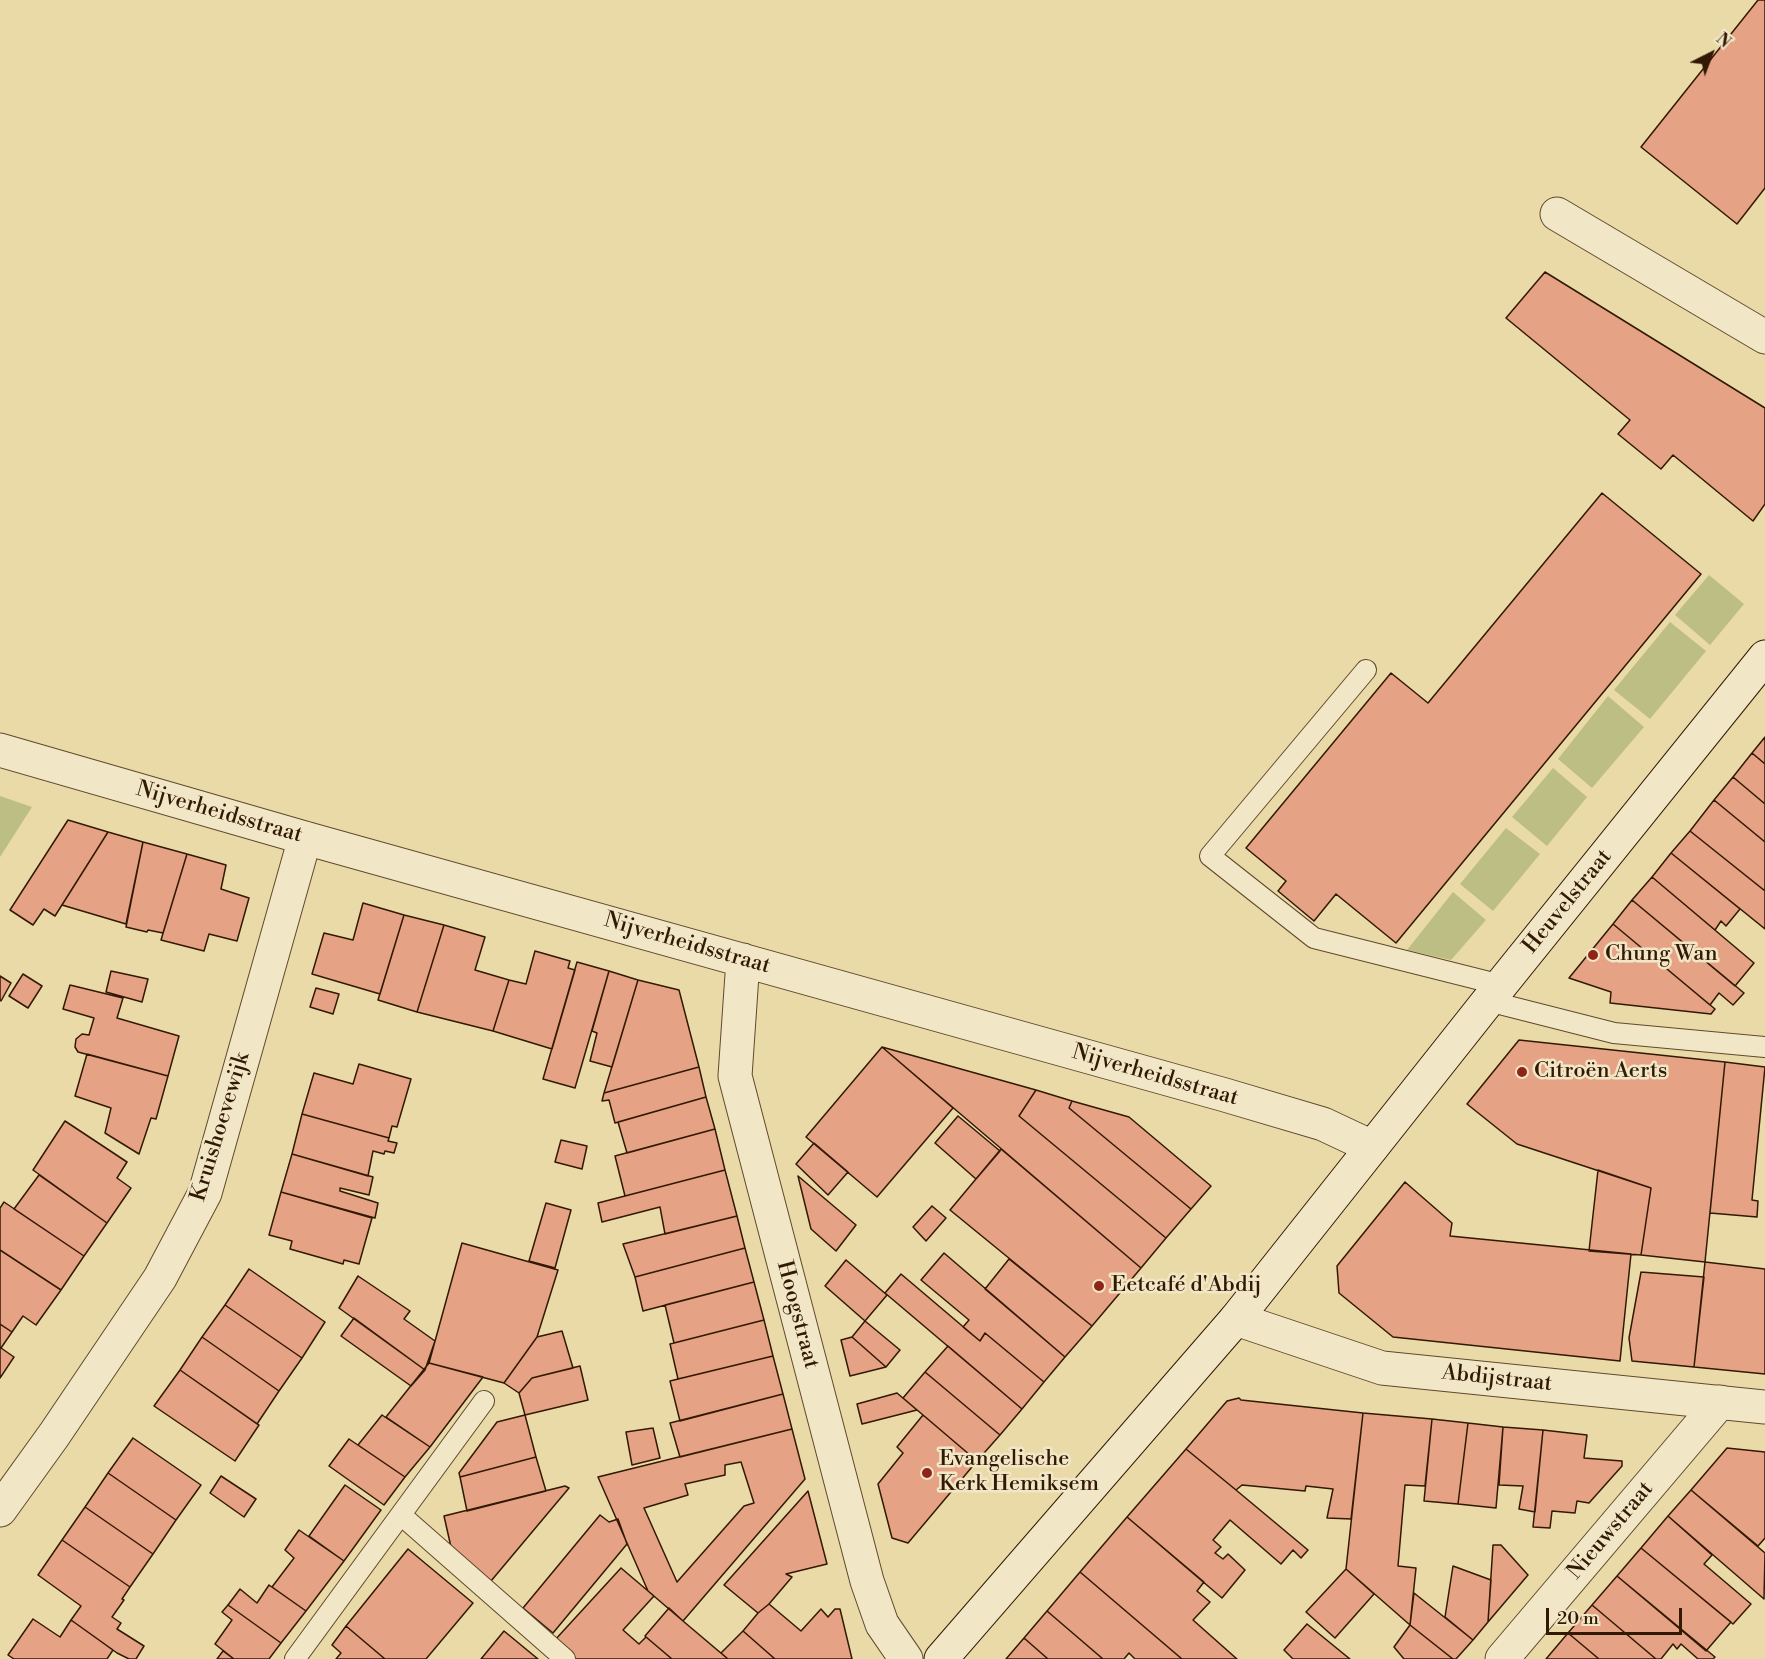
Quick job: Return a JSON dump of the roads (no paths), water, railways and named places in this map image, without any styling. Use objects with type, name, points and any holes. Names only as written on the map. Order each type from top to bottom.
[{"type":"street","points":[[1557,214],[1765,337]]},
{"type":"street","name":"Heuvelstraat","points":[[941,1659],[1236,1319],[1765,657]]},
{"type":"street","name":"Nijverheidsstraat","points":[[0,750],[1323,1124],[1372,1147]]},
{"type":"street","name":"Kruishoevewijk","points":[[0,1510],[54,1435],[160,1278],[205,1192],[305,838]]},
{"type":"street","name":"Hoogstraat","points":[[743,960],[735,1076],[867,1581],[882,1624],[906,1659]]},
{"type":"street","name":"Abdijstraat","points":[[1236,1319],[1382,1368],[1765,1407]]},
{"type":"street","name":"Nieuwstraat","points":[[1502,1659],[1720,1402]]},
{"type":"lane","points":[[1366,670],[1210,855],[1314,938],[1495,993],[1614,1033],[1765,1047]]},
{"type":"lane","points":[[295,1659],[484,1401]]},
{"type":"lane","points":[[401,1515],[565,1659]]},
{"type":"place","name":"Chung Wan","points":[[1593,955]]},
{"type":"place","name":"Citroën Aerts","points":[[1522,1072]]},
{"type":"place","name":"Eetcafé d'Abdij","points":[[1099,1286]]},
{"type":"place","name":"Evangelische Kerk Hemiksem","points":[[927,1473]]}]
